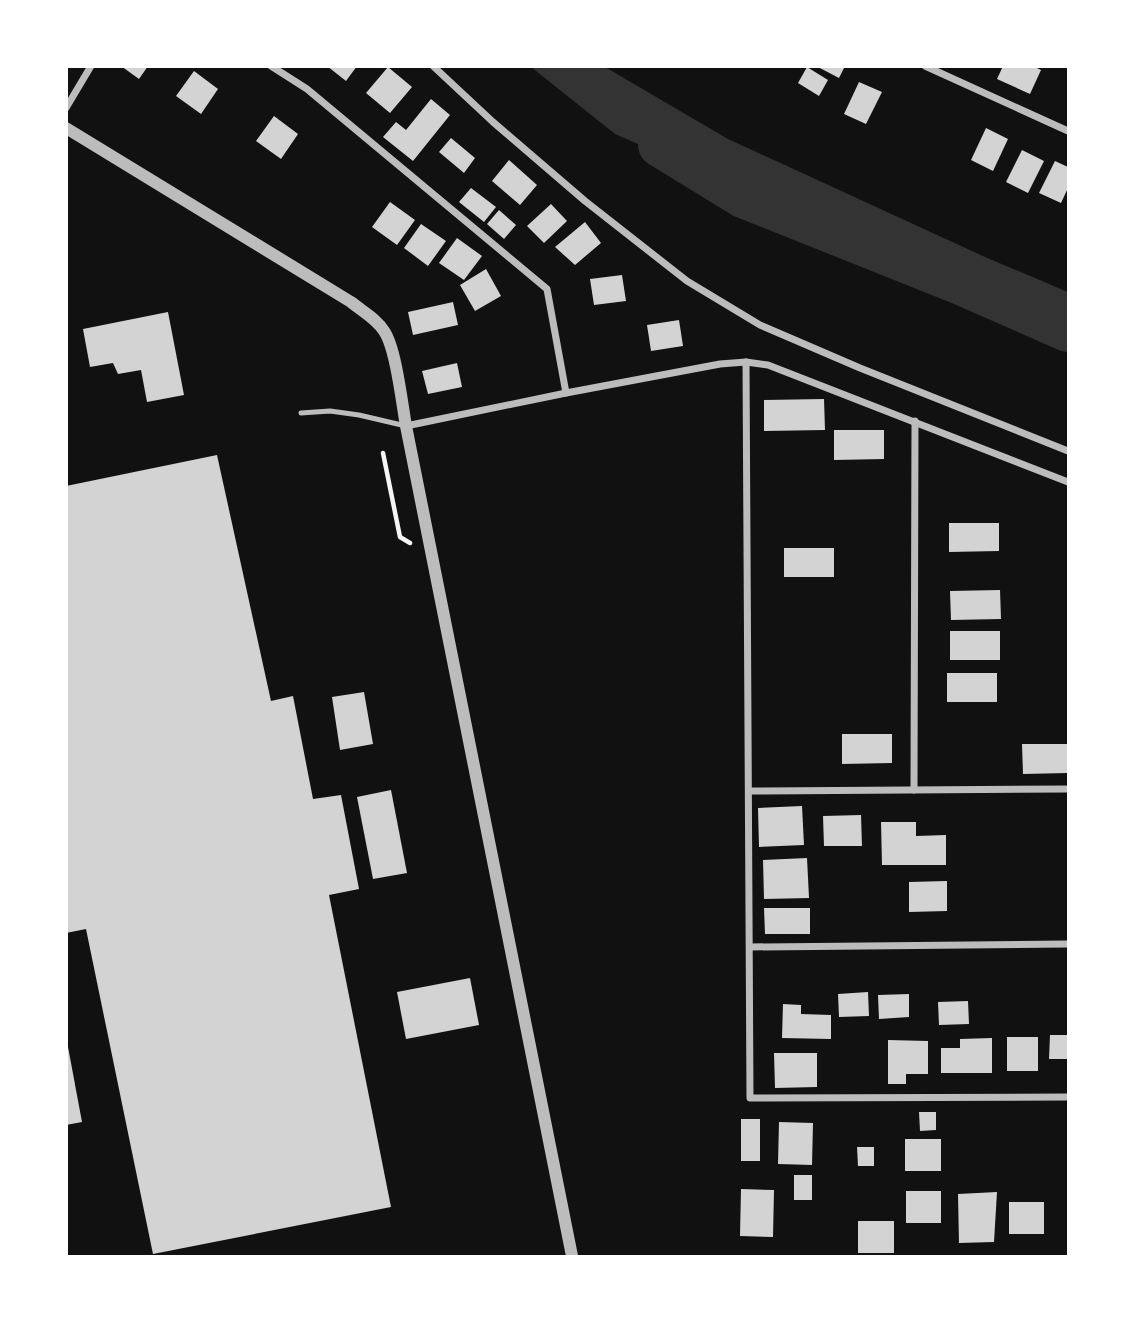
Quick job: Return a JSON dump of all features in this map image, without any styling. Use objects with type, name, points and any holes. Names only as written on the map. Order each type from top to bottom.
[{"type":"street","points":[[66,108],[91,66]]},
{"type":"street","points":[[271,66],[307,89],[547,289],[566,393]]},
{"type":"street","points":[[433,66],[585,201],[687,281],[760,325],[1069,451]]},
{"type":"street","points":[[925,66],[1069,131]]},
{"type":"street","points":[[66,128],[351,302],[384,331],[392,353],[572,1256]]},
{"type":"street","points":[[746,362],[750,1098],[1069,1097]]},
{"type":"street","points":[[405,426],[720,364],[746,362],[768,365],[1069,482]]},
{"type":"street","points":[[914,790],[915,421]]},
{"type":"street","points":[[749,791],[1069,789]]},
{"type":"street","points":[[750,947],[1069,944]]},
{"type":"lane","points":[[301,413],[330,411],[405,426]]},
{"type":"shaded area","points":[[531,67],[605,67],[728,139],[985,257],[1068,292],[1068,331],[615,134]]},
{"type":"building","points":[[121,66],[148,66],[139,79]]},
{"type":"building","points":[[327,66],[357,66],[346,81]]},
{"type":"building","points":[[816,66],[845,66],[839,78]]},
{"type":"building","points":[[1003,66],[1033,66],[1041,70],[1030,94],[997,79]]},
{"type":"building","points":[[388,67],[412,87],[390,113],[366,93]]},
{"type":"building","points":[[807,67],[828,80],[819,96],[798,83]]},
{"type":"building","points":[[194,71],[218,89],[201,114],[176,96]]},
{"type":"building","points":[[859,82],[882,92],[866,124],[844,114]]},
{"type":"building","points":[[431,99],[450,115],[413,161],[383,137],[396,122],[406,130]]},
{"type":"building","points":[[274,116],[298,134],[281,159],[256,141]]},
{"type":"building","points":[[986,128],[1008,139],[993,171],[971,160]]},
{"type":"building","points":[[451,138],[475,158],[464,173],[439,152]]},
{"type":"building","points":[[1022,150],[1044,161],[1028,193],[1006,182]]},
{"type":"building","points":[[509,160],[537,185],[520,205],[492,181]]},
{"type":"building","points":[[1055,161],[1068,167],[1068,188],[1061,203],[1039,193]]},
{"type":"building","points":[[471,188],[496,207],[484,222],[459,202]]},
{"type":"building","points":[[390,202],[415,220],[397,245],[372,227]]},
{"type":"building","points":[[551,204],[567,221],[544,243],[527,226]]},
{"type":"building","points":[[499,210],[516,225],[504,239],[487,224]]},
{"type":"building","points":[[585,222],[601,243],[575,265],[555,247]]},
{"type":"building","points":[[421,224],[446,241],[428,266],[404,248]]},
{"type":"building","points":[[457,238],[482,256],[464,280],[439,263]]},
{"type":"building","points":[[486,269],[501,296],[475,311],[460,285]]},
{"type":"building","points":[[622,275],[626,301],[594,305],[590,279]]},
{"type":"building","points":[[453,302],[458,325],[413,335],[408,312]]},
{"type":"building","points":[[168,312],[184,395],[147,402],[141,370],[118,374],[113,363],[90,367],[83,329]]},
{"type":"building","points":[[679,320],[683,346],[651,351],[647,325]]},
{"type":"building","points":[[457,363],[462,387],[428,394],[422,371]]},
{"type":"building","points":[[824,399],[825,430],[764,431],[764,400]]},
{"type":"building","points":[[834,430],[884,430],[884,459],[834,460]]},
{"type":"building","points":[[217,455],[271,701],[293,696],[313,799],[341,795],[359,889],[329,895],[391,1207],[153,1254],[86,929],[66,933],[66,486]]},
{"type":"building","points":[[949,523],[999,523],[999,551],[949,552]]},
{"type":"building","points":[[784,548],[834,548],[834,577],[784,577]]},
{"type":"building","points":[[1000,590],[1001,619],[951,620],[950,591]]},
{"type":"building","points":[[950,631],[1000,631],[1000,660],[950,660]]},
{"type":"building","points":[[947,673],[997,673],[997,702],[947,702]]},
{"type":"building","points":[[364,692],[373,744],[340,750],[332,697]]},
{"type":"building","points":[[842,734],[892,734],[892,763],[842,764]]},
{"type":"building","points":[[1022,744],[1068,744],[1068,773],[1023,774]]},
{"type":"building","points":[[391,790],[407,873],[373,879],[357,797]]},
{"type":"building","points":[[802,806],[804,845],[759,847],[758,808]]},
{"type":"building","points":[[861,815],[862,846],[824,846],[823,816]]},
{"type":"building","points":[[881,822],[916,822],[916,836],[946,835],[946,865],[882,865]]},
{"type":"building","points":[[807,858],[809,898],[764,899],[763,860]]},
{"type":"building","points":[[947,881],[947,911],[909,912],[909,882]]},
{"type":"building","points":[[764,908],[810,908],[810,934],[765,934]]},
{"type":"building","points":[[470,978],[479,1025],[406,1039],[397,992]]},
{"type":"building","points":[[868,992],[869,1016],[839,1017],[838,994]]},
{"type":"building","points":[[909,994],[909,1017],[879,1019],[878,995]]},
{"type":"building","points":[[968,1001],[969,1024],[939,1025],[938,1002]]},
{"type":"building","points":[[783,1004],[801,1005],[801,1014],[831,1015],[831,1039],[782,1038]]},
{"type":"building","points":[[1050,1035],[1068,1035],[1068,1059],[1049,1059]]},
{"type":"building","points":[[1007,1037],[1038,1037],[1038,1071],[1007,1071]]},
{"type":"building","points":[[992,1038],[992,1073],[941,1073],[941,1048],[960,1048],[960,1039]]},
{"type":"building","points":[[888,1040],[928,1041],[928,1074],[906,1074],[906,1084],[888,1084]]},
{"type":"building","points":[[66,1047],[82,1122],[66,1125]]},
{"type":"building","points":[[774,1053],[817,1053],[817,1087],[775,1088]]},
{"type":"building","points":[[919,1112],[936,1112],[936,1130],[920,1131]]},
{"type":"building","points":[[741,1119],[760,1119],[760,1161],[741,1161]]},
{"type":"building","points":[[779,1122],[813,1123],[812,1165],[778,1164]]},
{"type":"building","points":[[905,1139],[941,1139],[941,1171],[905,1171]]},
{"type":"building","points":[[857,1147],[874,1147],[874,1166],[858,1166]]},
{"type":"building","points":[[794,1175],[812,1175],[812,1200],[794,1200]]},
{"type":"building","points":[[741,1189],[774,1190],[773,1237],[740,1236]]},
{"type":"building","points":[[906,1191],[941,1191],[941,1223],[906,1223]]},
{"type":"building","points":[[997,1192],[994,1242],[959,1243],[958,1194]]},
{"type":"building","points":[[1009,1202],[1044,1202],[1044,1234],[1009,1234]]},
{"type":"building","points":[[858,1221],[894,1221],[894,1253],[858,1253]]},
{"type":"waterway","points":[[660,145],[743,196],[961,283],[1068,330]]}]
